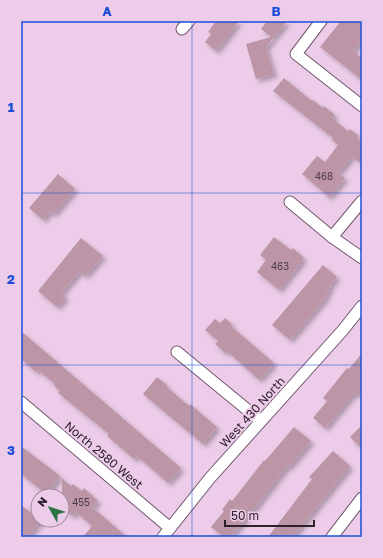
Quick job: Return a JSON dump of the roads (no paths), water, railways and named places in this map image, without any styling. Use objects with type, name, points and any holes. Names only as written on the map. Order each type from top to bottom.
[{"type":"street","points":[[321,21],[296,54],[362,106]]},
{"type":"street","points":[[332,237],[362,201]]},
{"type":"street","points":[[290,202],[332,237],[362,258]]},
{"type":"street","name":"West 430 North","points":[[163,537],[210,478],[343,330],[362,306]]},
{"type":"street","points":[[178,352],[261,421]]},
{"type":"street","name":"North 2580 West","points":[[21,402],[170,528]]},
{"type":"street","points":[[332,537],[362,498]]}]
